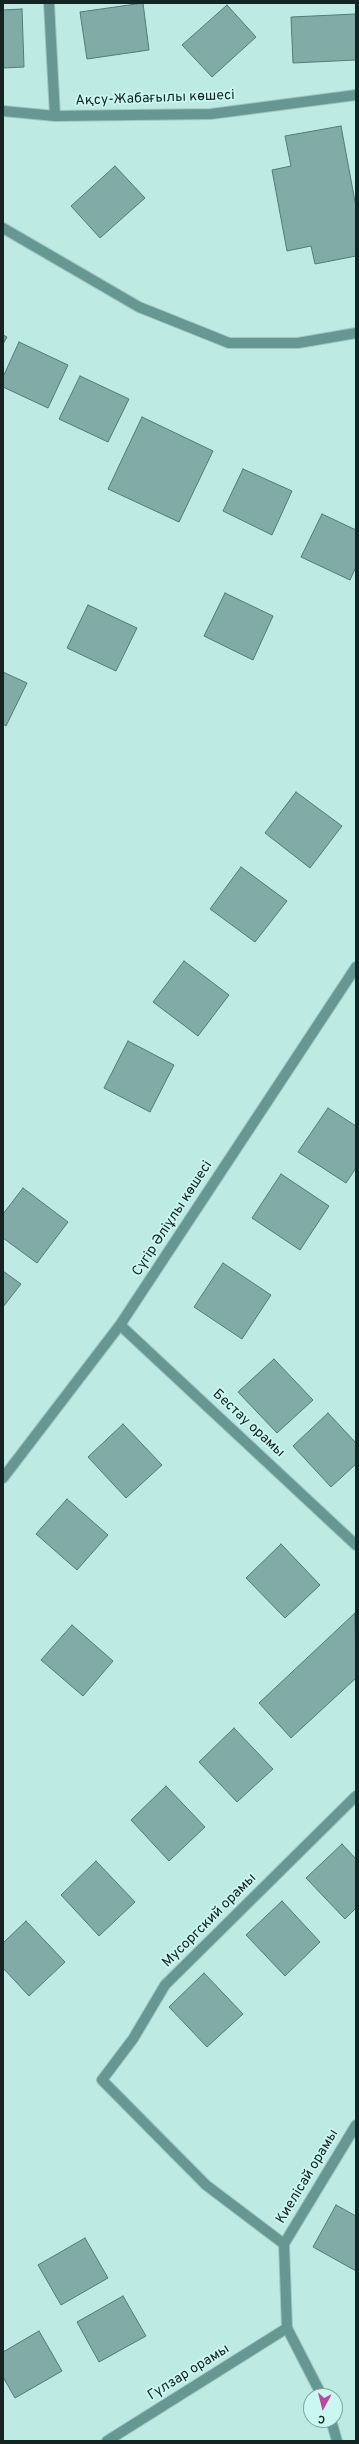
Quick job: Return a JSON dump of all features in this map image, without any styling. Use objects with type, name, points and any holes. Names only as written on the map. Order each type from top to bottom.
[{"type":"street","points":[[49,3],[55,116]]},
{"type":"street","name":"Ақсу-Жабағылы көшесі","points":[[3,111],[55,116],[212,114],[356,95]]},
{"type":"street","points":[[3,228],[139,306],[229,343],[298,343],[356,333]]},
{"type":"street","name":"Сүгір Әліұлы көшесі","points":[[3,1478],[120,1325],[356,967]]},
{"type":"street","name":"Бестау орамы","points":[[120,1325],[356,1545]]},
{"type":"street","name":"Мусоргский орамы","points":[[284,2244],[206,2185],[102,2080],[133,2039],[164,1984],[356,1796]]},
{"type":"street","name":"Киелісай орамы","points":[[284,2244],[356,2125]]},
{"type":"street","points":[[284,2244],[287,2328],[318,2388]]},
{"type":"street","name":"Гүлзар орамы","points":[[107,2441],[287,2328]]},
{"type":"street","points":[[333,2428],[337,2441]]},
{"type":"building","points":[[143,3],[149,50],[87,59],[80,12]]},
{"type":"building","points":[[227,5],[256,37],[212,77],[182,45]]},
{"type":"building","points":[[22,9],[24,67],[3,68],[3,10]]},
{"type":"building","points":[[356,14],[356,60],[293,63],[291,17]]},
{"type":"building","points":[[341,126],[356,207],[356,256],[315,264],[311,246],[287,251],[272,170],[291,166],[285,136]]},
{"type":"building","points":[[115,166],[145,198],[100,238],[71,206]]},
{"type":"building","points":[[3,335],[7,337],[3,344]]},
{"type":"building","points":[[19,342],[68,365],[48,408],[3,387],[3,377]]},
{"type":"building","points":[[80,376],[129,399],[108,442],[59,419]]},
{"type":"building","points":[[142,417],[213,451],[179,522],[108,489]]},
{"type":"building","points":[[243,469],[292,491],[272,535],[223,511]]},
{"type":"building","points":[[322,514],[356,530],[356,567],[350,580],[301,557]]},
{"type":"building","points":[[225,593],[273,616],[253,660],[204,636]]},
{"type":"building","points":[[88,605],[137,628],[116,671],[67,648]]},
{"type":"building","points":[[3,672],[27,683],[6,726],[3,724]]},
{"type":"building","points":[[296,792],[342,826],[310,868],[265,833]]},
{"type":"building","points":[[241,867],[287,901],[255,942],[210,909]]},
{"type":"building","points":[[184,961],[229,995],[198,1036],[153,1002]]},
{"type":"building","points":[[128,1041],[174,1065],[150,1112],[104,1088]]},
{"type":"building","points":[[328,1108],[356,1126],[356,1168],[346,1183],[298,1152]]},
{"type":"building","points":[[281,1174],[329,1206],[300,1250],[252,1218]]},
{"type":"building","points":[[23,1188],[68,1222],[37,1263],[3,1238],[3,1214]]},
{"type":"building","points":[[223,1263],[271,1295],[242,1339],[194,1307]]},
{"type":"building","points":[[3,1271],[21,1284],[3,1307]]},
{"type":"building","points":[[274,1359],[313,1400],[277,1433],[238,1392]]},
{"type":"building","points":[[328,1413],[356,1443],[356,1464],[331,1487],[293,1446]]},
{"type":"building","points":[[123,1424],[162,1465],[126,1498],[88,1457]]},
{"type":"building","points":[[67,1499],[108,1535],[77,1570],[36,1534]]},
{"type":"building","points":[[281,1544],[320,1585],[285,1618],[246,1578]]},
{"type":"building","points":[[355,1613],[356,1678],[291,1738],[259,1703]]},
{"type":"building","points":[[72,1625],[113,1661],[83,1696],[41,1660]]},
{"type":"building","points":[[234,1728],[273,1769],[237,1802],[199,1762]]},
{"type":"building","points":[[166,1786],[205,1827],[169,1861],[131,1820]]},
{"type":"building","points":[[342,1844],[356,1859],[356,1908],[345,1919],[306,1878]]},
{"type":"building","points":[[96,1861],[135,1902],[99,1936],[61,1895]]},
{"type":"building","points":[[282,1901],[320,1942],[285,1976],[246,1935]]},
{"type":"building","points":[[26,1921],[65,1962],[29,1996],[3,1968],[3,1943]]},
{"type":"building","points":[[204,1973],[243,2014],[207,2047],[169,2007]]},
{"type":"building","points":[[336,2205],[356,2216],[356,2271],[313,2247]]},
{"type":"building","points":[[85,2238],[108,2278],[61,2305],[38,2265]]},
{"type":"building","points":[[123,2296],[146,2336],[99,2362],[77,2322]]},
{"type":"building","points":[[39,2331],[62,2371],[15,2398],[3,2377],[3,2352]]}]
